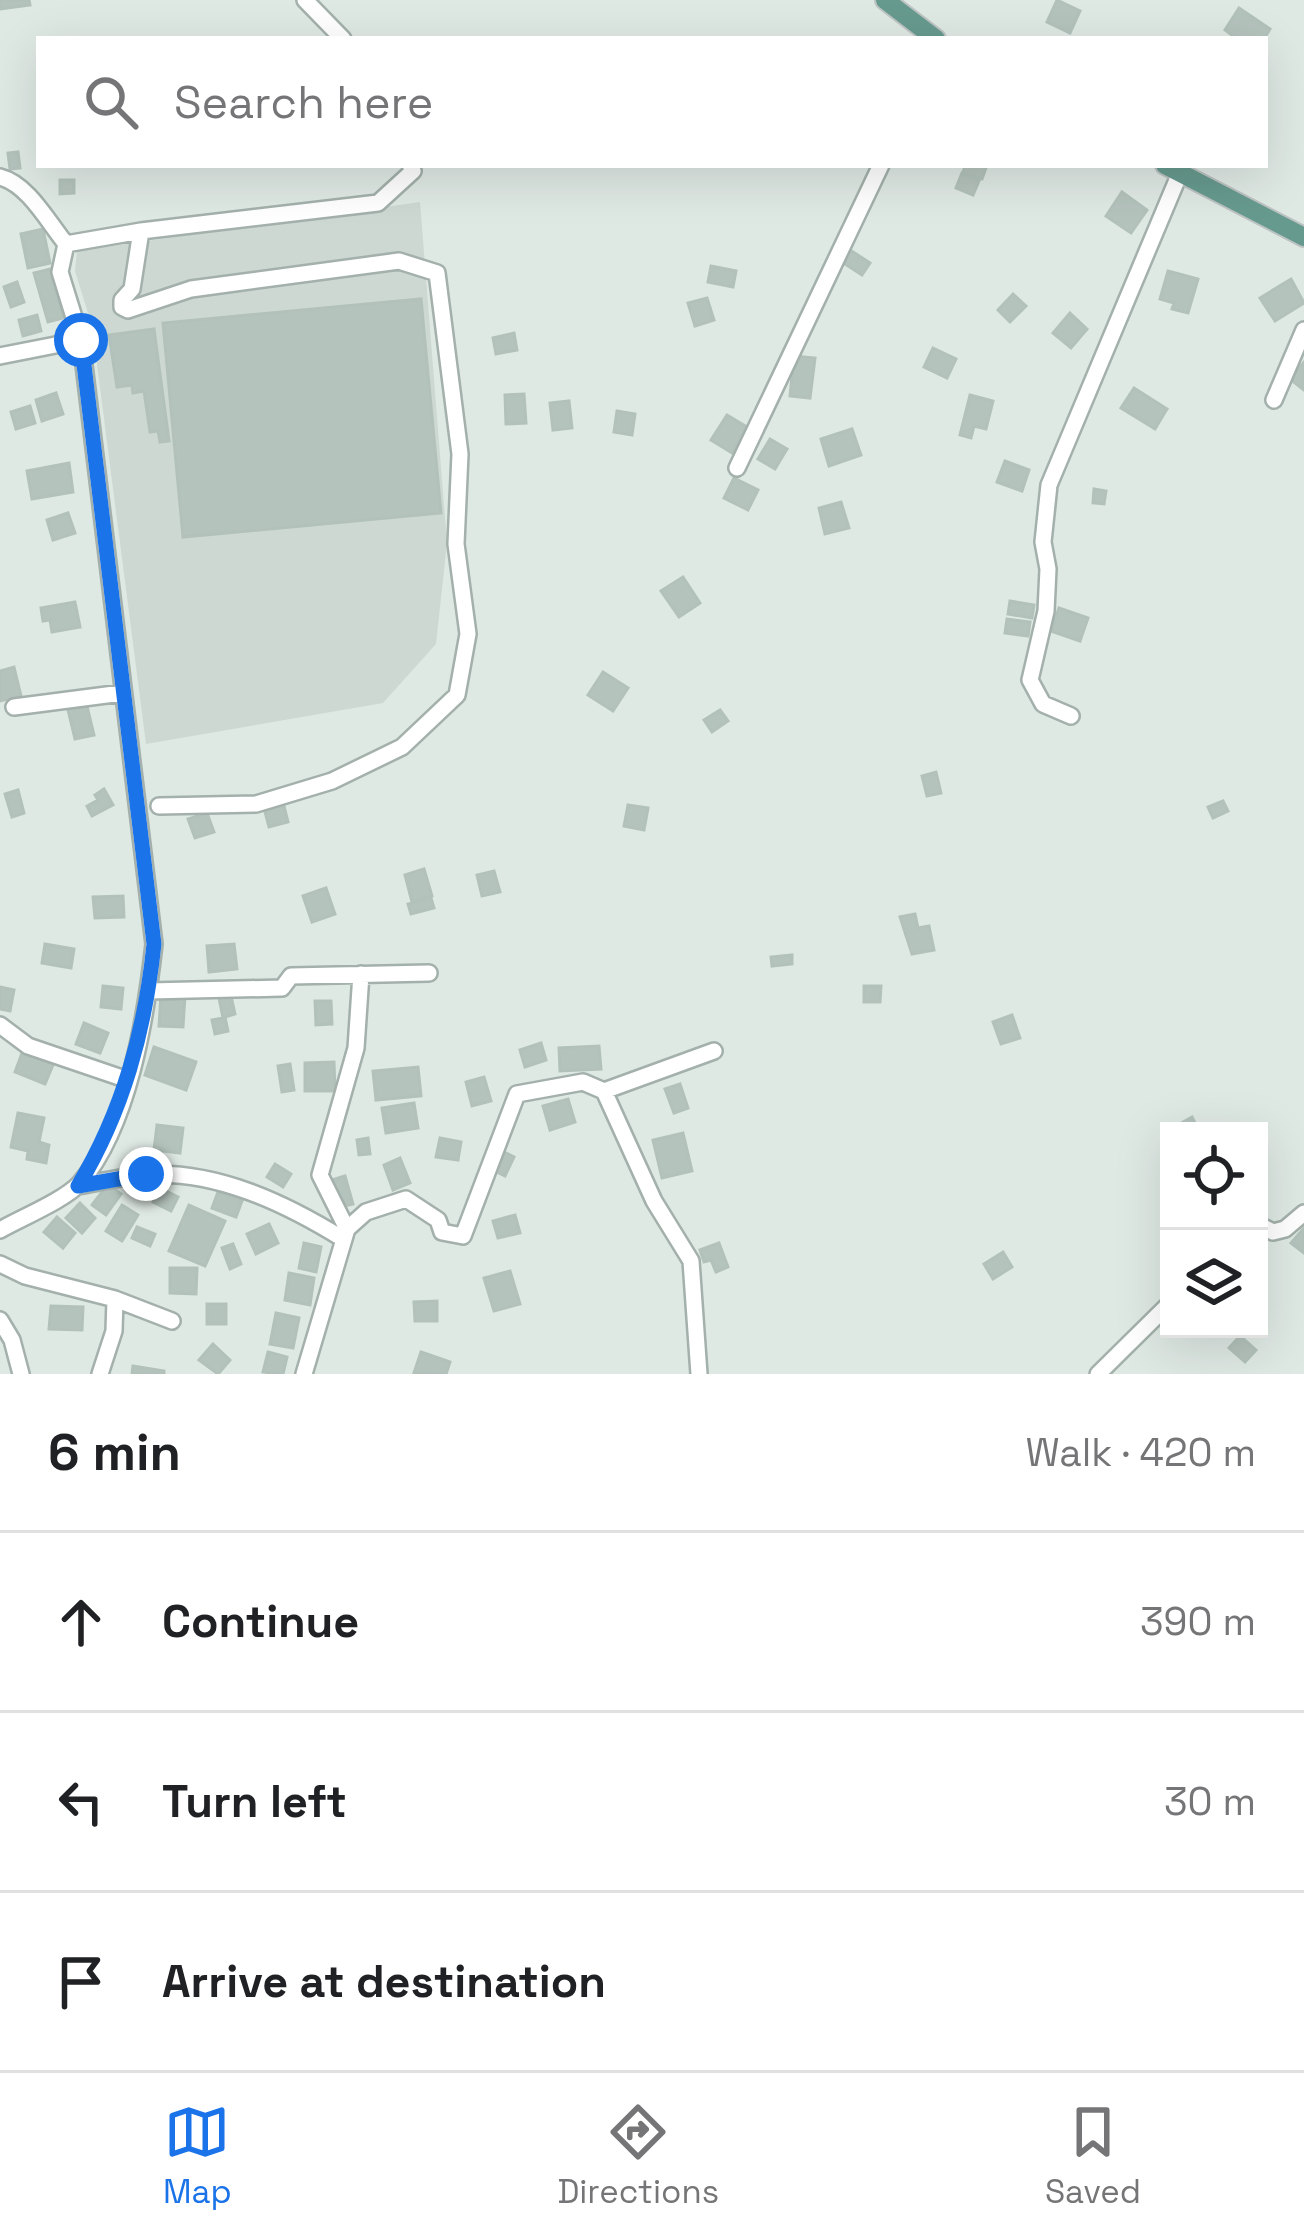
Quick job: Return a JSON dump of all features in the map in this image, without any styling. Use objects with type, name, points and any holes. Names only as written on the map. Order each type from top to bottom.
[{"type":"main road","points":[[886,0],[932,36]]},
{"type":"main road","points":[[1173,169],[1304,237]]},
{"type":"street","points":[[305,0],[340,36]]},
{"type":"street","points":[[66,244],[378,202],[411,168]]},
{"type":"street","points":[[737,468],[880,168]]},
{"type":"street","points":[[1070,716],[1043,704],[1030,680],[1046,611],[1048,569],[1043,542],[1049,485],[1173,169]]},
{"type":"street","points":[[0,177],[9,178],[24,191],[66,244]]},
{"type":"street","points":[[141,231],[132,289],[122,300],[122,308],[128,310],[191,289],[399,261],[437,272],[460,454],[456,544],[468,634],[457,695],[402,747],[332,781],[256,804],[159,806]]},
{"type":"street","points":[[66,244],[59,272],[81,340],[154,944],[149,991],[128,1080],[117,1115],[78,1186]]},
{"type":"street","points":[[1274,400],[1304,330]]},
{"type":"street","points":[[0,356],[81,340]]},
{"type":"street","points":[[14,707],[122,693]]},
{"type":"street","points":[[149,991],[282,988],[291,976],[429,973]]},
{"type":"street","points":[[345,1234],[320,1175],[356,1048],[361,974]]},
{"type":"street","points":[[0,1025],[28,1046],[128,1080]]},
{"type":"street","points":[[604,1091],[714,1052]]},
{"type":"street","points":[[304,1374],[345,1234],[367,1212],[406,1199],[438,1220],[442,1232],[463,1236],[517,1094],[583,1082],[604,1091],[654,1201],[691,1261],[700,1374]]},
{"type":"street","points":[[0,1231],[78,1186],[146,1174],[219,1181],[345,1234]]},
{"type":"street","points":[[1268,1230],[1285,1228],[1304,1213]]},
{"type":"street","points":[[0,1264],[172,1321]]},
{"type":"street","points":[[100,1374],[114,1331],[115,1299]]},
{"type":"street","points":[[1098,1374],[1160,1313]]},
{"type":"street","points":[[0,1320],[12,1340],[21,1374]]},
{"type":"shaded area","points":[[420,202],[447,543],[436,644],[383,703],[146,744],[92,326],[75,271],[77,251]]},
{"type":"building","points":[[0,0],[29,0],[30,5],[0,9]]},
{"type":"building","points":[[1057,0],[1080,11],[1070,33],[1047,22]]},
{"type":"building","points":[[1239,8],[1270,29],[1266,36],[1233,36],[1225,30]]},
{"type":"building","points":[[18,152],[20,168],[10,169],[8,153]]},
{"type":"building","points":[[964,168],[986,168],[982,179],[963,173]]},
{"type":"building","points":[[962,173],[979,181],[973,195],[956,188]]},
{"type":"building","points":[[60,180],[74,180],[74,193],[60,194]]},
{"type":"building","points":[[1122,192],[1147,210],[1131,233],[1106,216]]},
{"type":"building","points":[[43,229],[50,263],[28,268],[21,234]]},
{"type":"building","points":[[850,250],[870,263],[862,275],[842,262]]},
{"type":"building","points":[[711,266],[736,271],[733,287],[708,282]]},
{"type":"building","points":[[50,269],[63,318],[48,322],[34,273]]},
{"type":"building","points":[[1168,271],[1198,279],[1188,313],[1160,299]]},
{"type":"building","points":[[1291,279],[1304,303],[1275,321],[1260,298]]},
{"type":"building","points":[[17,282],[24,302],[11,307],[4,287]]},
{"type":"building","points":[[1013,294],[1026,306],[1010,322],[998,310]]},
{"type":"building","points":[[707,298],[714,320],[695,326],[688,303]]},
{"type":"building","points":[[421,299],[441,513],[183,537],[163,323]]},
{"type":"building","points":[[1070,313],[1087,329],[1071,348],[1053,333]]},
{"type":"building","points":[[37,315],[41,331],[23,336],[19,320]]},
{"type":"building","points":[[154,329],[169,441],[160,442],[158,431],[150,432],[144,391],[133,393],[132,385],[117,387],[109,335]]},
{"type":"building","points":[[514,333],[517,350],[496,354],[493,338]]},
{"type":"building","points":[[933,348],[956,359],[947,378],[924,367]]},
{"type":"building","points":[[794,356],[815,358],[810,398],[790,396]]},
{"type":"building","points":[[1304,362],[1304,390],[1290,379]]},
{"type":"building","points":[[1134,388],[1167,409],[1155,429],[1121,408]]},
{"type":"building","points":[[56,393],[63,414],[42,421],[36,400]]},
{"type":"building","points":[[524,394],[526,423],[506,424],[505,395]]},
{"type":"building","points":[[970,395],[993,401],[986,429],[974,426],[971,438],[960,435]]},
{"type":"building","points":[[569,401],[572,428],[553,430],[550,403]]},
{"type":"building","points":[[30,406],[35,423],[16,429],[11,412]]},
{"type":"building","points":[[617,411],[635,414],[632,435],[614,432]]},
{"type":"building","points":[[727,415],[747,427],[732,453],[711,440]]},
{"type":"building","points":[[852,429],[861,455],[829,466],[821,439]]},
{"type":"building","points":[[770,439],[787,449],[775,469],[758,459]]},
{"type":"building","points":[[1005,461],[1029,470],[1022,491],[997,482]]},
{"type":"building","points":[[69,463],[73,492],[32,499],[27,471]]},
{"type":"building","points":[[734,478],[758,490],[748,510],[724,498]]},
{"type":"building","points":[[1094,489],[1106,491],[1104,504],[1093,503]]},
{"type":"building","points":[[841,502],[849,528],[825,534],[819,508]]},
{"type":"building","points":[[68,513],[75,533],[53,540],[47,520]]},
{"type":"building","points":[[683,577],[700,603],[679,617],[661,591]]},
{"type":"building","points":[[1010,601],[1034,605],[1032,618],[1008,614]]},
{"type":"building","points":[[75,602],[80,627],[52,632],[41,608]]},
{"type":"building","points":[[1059,608],[1088,618],[1080,641],[1051,631]]},
{"type":"building","points":[[1007,619],[1030,622],[1028,636],[1005,633]]},
{"type":"building","points":[[14,667],[21,696],[0,701],[0,671]]},
{"type":"building","points":[[603,672],[628,688],[613,711],[588,695]]},
{"type":"building","points":[[87,706],[94,735],[75,739],[68,710]]},
{"type":"building","points":[[720,710],[728,721],[712,732],[704,720]]},
{"type":"building","points":[[936,772],[941,793],[927,796],[922,776]]},
{"type":"building","points":[[104,789],[113,805],[92,816],[87,806]]},
{"type":"building","points":[[18,790],[24,813],[12,817],[5,794]]},
{"type":"building","points":[[1223,801],[1228,811],[1213,818],[1208,807]]},
{"type":"building","points":[[283,802],[288,822],[269,827],[264,808]]},
{"type":"building","points":[[628,805],[648,808],[644,830],[624,826]]},
{"type":"building","points":[[207,813],[214,832],[195,838],[188,819]]},
{"type":"building","points":[[424,869],[432,896],[412,902],[405,875]]},
{"type":"building","points":[[494,871],[500,892],[482,896],[477,875]]},
{"type":"building","points":[[326,888],[335,914],[312,922],[303,896]]},
{"type":"building","points":[[123,896],[124,917],[95,918],[93,897]]},
{"type":"building","points":[[431,898],[434,908],[411,914],[408,904]]},
{"type":"building","points":[[915,914],[918,928],[929,926],[934,950],[912,954],[900,917]]},
{"type":"building","points":[[45,944],[74,949],[71,968],[42,963]]},
{"type":"building","points":[[234,944],[237,969],[209,972],[207,946]]},
{"type":"building","points":[[792,955],[792,964],[772,966],[771,957]]},
{"type":"building","points":[[103,986],[123,988],[121,1009],[101,1007]]},
{"type":"building","points":[[864,986],[881,986],[880,1002],[864,1002]]},
{"type":"building","points":[[0,987],[14,990],[10,1011],[0,1009]]},
{"type":"building","points":[[161,994],[185,996],[183,1027],[159,1026]]},
{"type":"building","points":[[231,996],[235,1014],[225,1017],[228,1031],[215,1034],[212,1020],[223,1018],[219,998]]},
{"type":"building","points":[[315,1001],[331,1001],[332,1024],[316,1025]]},
{"type":"building","points":[[1012,1015],[1020,1038],[1001,1044],[993,1022]]},
{"type":"building","points":[[84,1023],[108,1033],[100,1053],[76,1044]]},
{"type":"building","points":[[541,1043],[546,1060],[525,1067],[520,1050]]},
{"type":"building","points":[[599,1046],[601,1069],[560,1071],[559,1048]]},
{"type":"building","points":[[154,1047],[196,1062],[186,1090],[145,1075]]},
{"type":"building","points":[[24,1048],[55,1060],[45,1084],[15,1072]]},
{"type":"building","points":[[334,1062],[335,1091],[305,1091],[305,1063]]},
{"type":"building","points":[[290,1064],[294,1090],[282,1092],[278,1066]]},
{"type":"building","points":[[418,1067],[421,1096],[376,1100],[373,1071]]},
{"type":"building","points":[[484,1077],[491,1101],[472,1106],[466,1082]]},
{"type":"building","points":[[680,1084],[688,1108],[674,1113],[665,1089]]},
{"type":"building","points":[[568,1099],[575,1122],[550,1130],[543,1106]]},
{"type":"building","points":[[414,1103],[418,1128],[386,1133],[382,1108]]},
{"type":"building","points":[[18,1113],[44,1118],[39,1142],[49,1145],[46,1163],[27,1159],[28,1151],[11,1147]]},
{"type":"building","points":[[157,1125],[183,1128],[180,1153],[154,1150]]},
{"type":"building","points":[[683,1133],[692,1171],[662,1178],[653,1140]]},
{"type":"building","points":[[368,1138],[370,1154],[359,1155],[357,1140]]},
{"type":"building","points":[[440,1138],[461,1142],[458,1160],[436,1157]]},
{"type":"building","points":[[502,1151],[514,1157],[505,1176],[493,1170]]},
{"type":"building","points":[[400,1158],[410,1183],[393,1190],[384,1165]]},
{"type":"building","points":[[275,1164],[291,1174],[283,1187],[267,1177]]},
{"type":"building","points":[[345,1176],[353,1204],[339,1207],[332,1180]]},
{"type":"building","points":[[108,1184],[121,1194],[106,1215],[92,1205]]},
{"type":"building","points":[[160,1188],[178,1197],[171,1211],[153,1202]]},
{"type":"building","points":[[218,1192],[242,1201],[236,1217],[212,1208]]},
{"type":"building","points":[[80,1203],[95,1218],[82,1233],[66,1218]]},
{"type":"building","points":[[122,1205],[138,1215],[122,1241],[106,1231]]},
{"type":"building","points":[[189,1205],[225,1221],[205,1266],[169,1251]]},
{"type":"building","points":[[515,1215],[520,1233],[498,1238],[493,1221]]},
{"type":"building","points":[[57,1217],[75,1233],[63,1248],[44,1232]]},
{"type":"building","points":[[269,1224],[278,1243],[256,1254],[247,1234]]},
{"type":"building","points":[[137,1227],[155,1234],[150,1246],[132,1238]]},
{"type":"building","points":[[1304,1228],[1304,1253],[1291,1243]]},
{"type":"building","points":[[304,1243],[321,1247],[316,1272],[299,1268]]},
{"type":"building","points":[[719,1243],[728,1267],[716,1272],[711,1260],[704,1262],[700,1250]]},
{"type":"building","points":[[233,1244],[241,1264],[230,1269],[222,1248]]},
{"type":"building","points":[[1003,1252],[1012,1267],[993,1279],[984,1264]]},
{"type":"building","points":[[170,1268],[197,1268],[196,1294],[170,1293]]},
{"type":"building","points":[[510,1271],[520,1304],[494,1311],[484,1278]]},
{"type":"building","points":[[289,1273],[314,1278],[310,1305],[285,1300]]},
{"type":"building","points":[[437,1301],[437,1321],[415,1321],[414,1302]]},
{"type":"building","points":[[207,1304],[226,1304],[226,1324],[207,1324]]},
{"type":"building","points":[[51,1306],[83,1307],[82,1330],[49,1329]]},
{"type":"building","points":[[276,1313],[299,1318],[293,1348],[270,1344]]},
{"type":"building","points":[[1242,1338],[1256,1350],[1245,1362],[1229,1348]]},
{"type":"building","points":[[213,1344],[230,1360],[218,1374],[199,1360]]},
{"type":"building","points":[[268,1352],[287,1357],[283,1374],[263,1372]]},
{"type":"building","points":[[421,1352],[450,1362],[446,1374],[414,1373]]},
{"type":"building","points":[[133,1366],[164,1371],[164,1374],[132,1374]]},
{"type":"route","points":[[81,340],[154,944],[149,991],[128,1080],[117,1115],[78,1186],[146,1174]]}]
